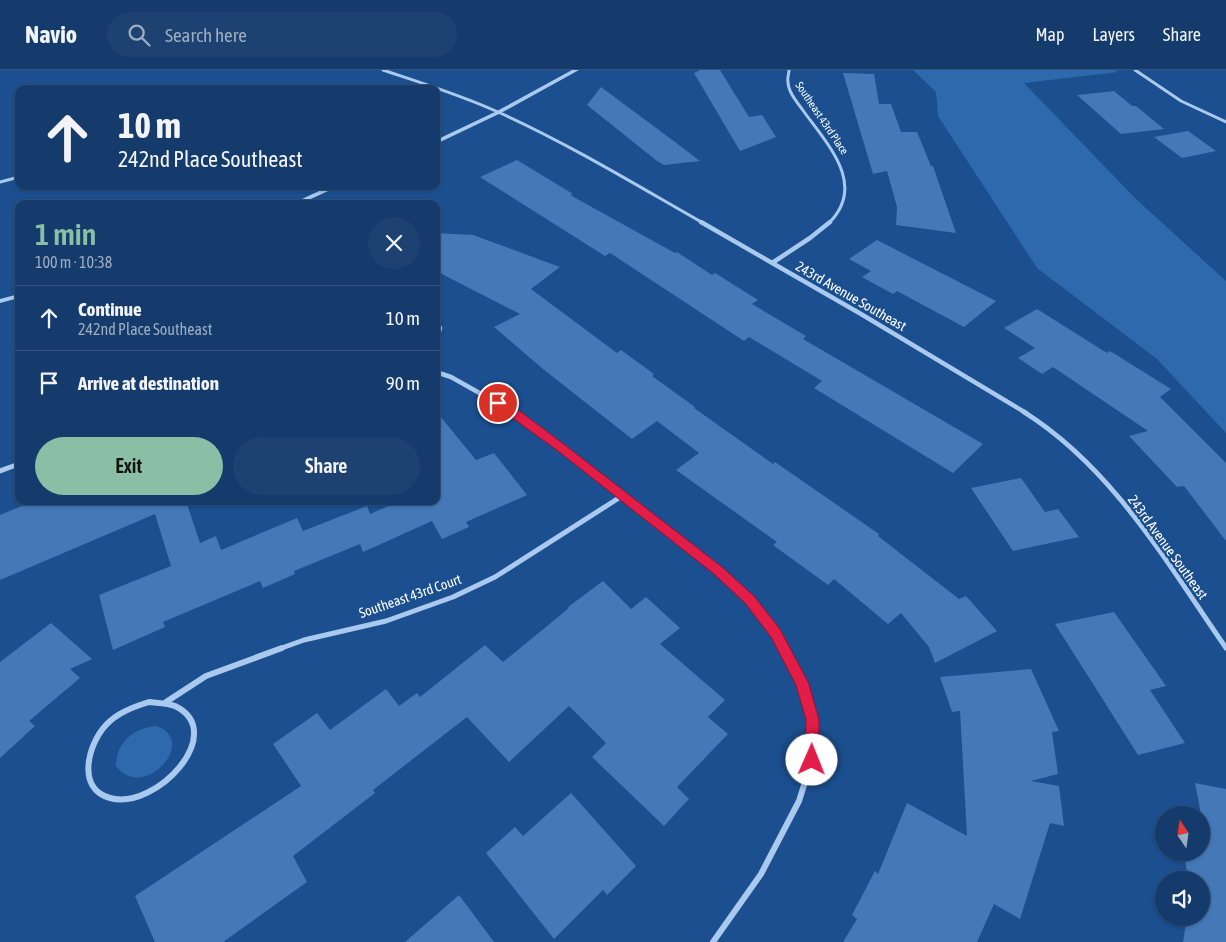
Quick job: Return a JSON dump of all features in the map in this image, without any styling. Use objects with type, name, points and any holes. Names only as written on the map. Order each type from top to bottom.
[{"type":"street","name":"243rd Avenue Southeast","points":[[383,70],[427,85]]},
{"type":"street","points":[[440,140],[499,112],[576,70]]},
{"type":"street","name":"Southeast 43rd Place","points":[[772,263],[822,229],[840,210],[845,192],[843,171],[837,156],[799,105],[787,84],[786,75],[788,70]]},
{"type":"street","points":[[1135,70],[1181,101],[1226,122]]},
{"type":"street","name":"243rd Avenue Southeast","points":[[440,89],[499,112],[612,171],[989,390],[1041,423],[1083,459],[1120,499],[1145,531],[1226,648]]},
{"type":"street","points":[[0,182],[15,178]]},
{"type":"street","points":[[303,200],[327,190]]},
{"type":"street","points":[[0,301],[15,297]]},
{"type":"street","points":[[440,373],[451,377],[513,412],[718,570],[750,600],[775,633],[802,684],[812,720],[812,760],[799,801],[761,874],[714,942]]},
{"type":"street","points":[[0,471],[15,465]]},
{"type":"street","name":"Southeast 43rd Court","points":[[166,702],[179,707],[189,716],[194,728],[193,744],[187,760],[176,775],[160,788],[142,796],[124,800],[107,797],[95,789],[88,777],[87,762],[92,746],[102,730],[116,717],[132,708],[149,702],[166,702],[206,676],[304,640],[386,621],[453,597],[495,577],[622,496]]},
{"type":"shaded area","points":[[913,70],[1115,70],[1118,72],[1024,83],[1136,199],[1226,281],[1226,433],[1157,359],[1037,268],[938,116],[936,92]]},
{"type":"shaded area","points":[[156,726],[168,733],[172,743],[170,755],[163,765],[152,773],[140,777],[127,775],[116,766],[119,750],[133,733]]},
{"type":"building","points":[[700,70],[720,70],[749,117],[762,115],[776,137],[740,151],[694,73]]},
{"type":"building","points":[[843,73],[874,74],[879,104],[891,104],[901,132],[917,132],[931,166],[933,166],[956,233],[896,225],[897,207],[887,171],[873,174]]},
{"type":"building","points":[[601,87],[700,161],[664,165],[657,161],[587,105]]},
{"type":"building","points":[[1114,91],[1164,129],[1121,134],[1077,95]]},
{"type":"building","points":[[1188,131],[1216,151],[1182,158],[1154,137]]},
{"type":"building","points":[[517,160],[573,194],[570,195],[675,253],[677,252],[712,275],[715,273],[758,300],[752,304],[806,336],[803,339],[983,444],[953,473],[814,388],[822,381],[749,337],[744,341],[610,253],[605,256],[480,177]]},
{"type":"building","points":[[440,233],[473,235],[560,267],[531,289],[617,353],[621,350],[654,374],[652,376],[694,408],[773,464],[775,462],[879,534],[878,536],[959,599],[966,596],[997,631],[935,663],[929,647],[901,613],[888,624],[834,579],[828,585],[773,545],[777,542],[676,470],[699,453],[657,421],[632,439],[543,369],[494,327],[520,314],[440,273]]},
{"type":"building","points":[[877,240],[996,301],[964,327],[897,291],[893,294],[862,277],[871,271],[849,259]]},
{"type":"building","points":[[1037,309],[1107,353],[1110,351],[1171,389],[1160,397],[1226,463],[1226,541],[1184,486],[1177,487],[1129,436],[1148,431],[1053,367],[1042,374],[1018,358],[1035,348],[1004,328]]},
{"type":"building","points":[[440,416],[476,460],[494,453],[527,495],[466,522],[469,527],[442,539],[432,521],[363,552],[360,544],[294,571],[295,574],[263,588],[260,581],[163,622],[165,627],[113,650],[99,595],[171,566],[155,514],[0,580],[0,515],[24,505],[187,505],[200,543],[216,536],[221,550],[297,518],[303,531],[367,506],[370,514],[391,505],[440,505]]},
{"type":"building","points":[[1021,478],[1045,512],[1058,509],[1079,537],[1013,551],[971,488]]},
{"type":"building","points":[[603,581],[631,609],[646,597],[680,628],[660,644],[725,700],[708,717],[728,734],[677,787],[689,799],[664,826],[592,757],[606,743],[569,706],[509,762],[467,717],[373,790],[375,793],[293,856],[307,882],[223,942],[155,942],[135,896],[301,786],[273,744],[317,713],[330,730],[386,689],[399,706],[417,693],[420,697],[485,645],[503,662],[568,607]]},
{"type":"building","points":[[1114,612],[1166,686],[1150,690],[1185,743],[1138,755],[1055,624]]},
{"type":"building","points":[[51,623],[92,659],[70,669],[80,678],[29,721],[35,726],[0,758],[0,662]]},
{"type":"building","points":[[1031,669],[1059,731],[1052,732],[1058,774],[1031,781],[1059,786],[1064,826],[1050,823],[1020,919],[994,904],[977,942],[843,942],[857,919],[852,915],[875,871],[878,874],[907,803],[967,836],[960,711],[952,712],[940,677]]},
{"type":"building","points":[[1195,783],[1226,789],[1226,942],[1183,942],[1186,926],[1210,926],[1210,871],[1187,871],[1185,861],[1210,861],[1210,806],[1199,806]]},
{"type":"building","points":[[571,793],[636,866],[607,895],[603,890],[554,939],[486,853],[515,827],[523,836]]},
{"type":"building","points":[[459,895],[494,942],[405,942]]},
{"type":"route","points":[[498,403],[562,448],[718,570],[750,600],[775,633],[802,684],[812,720],[812,760]]}]
